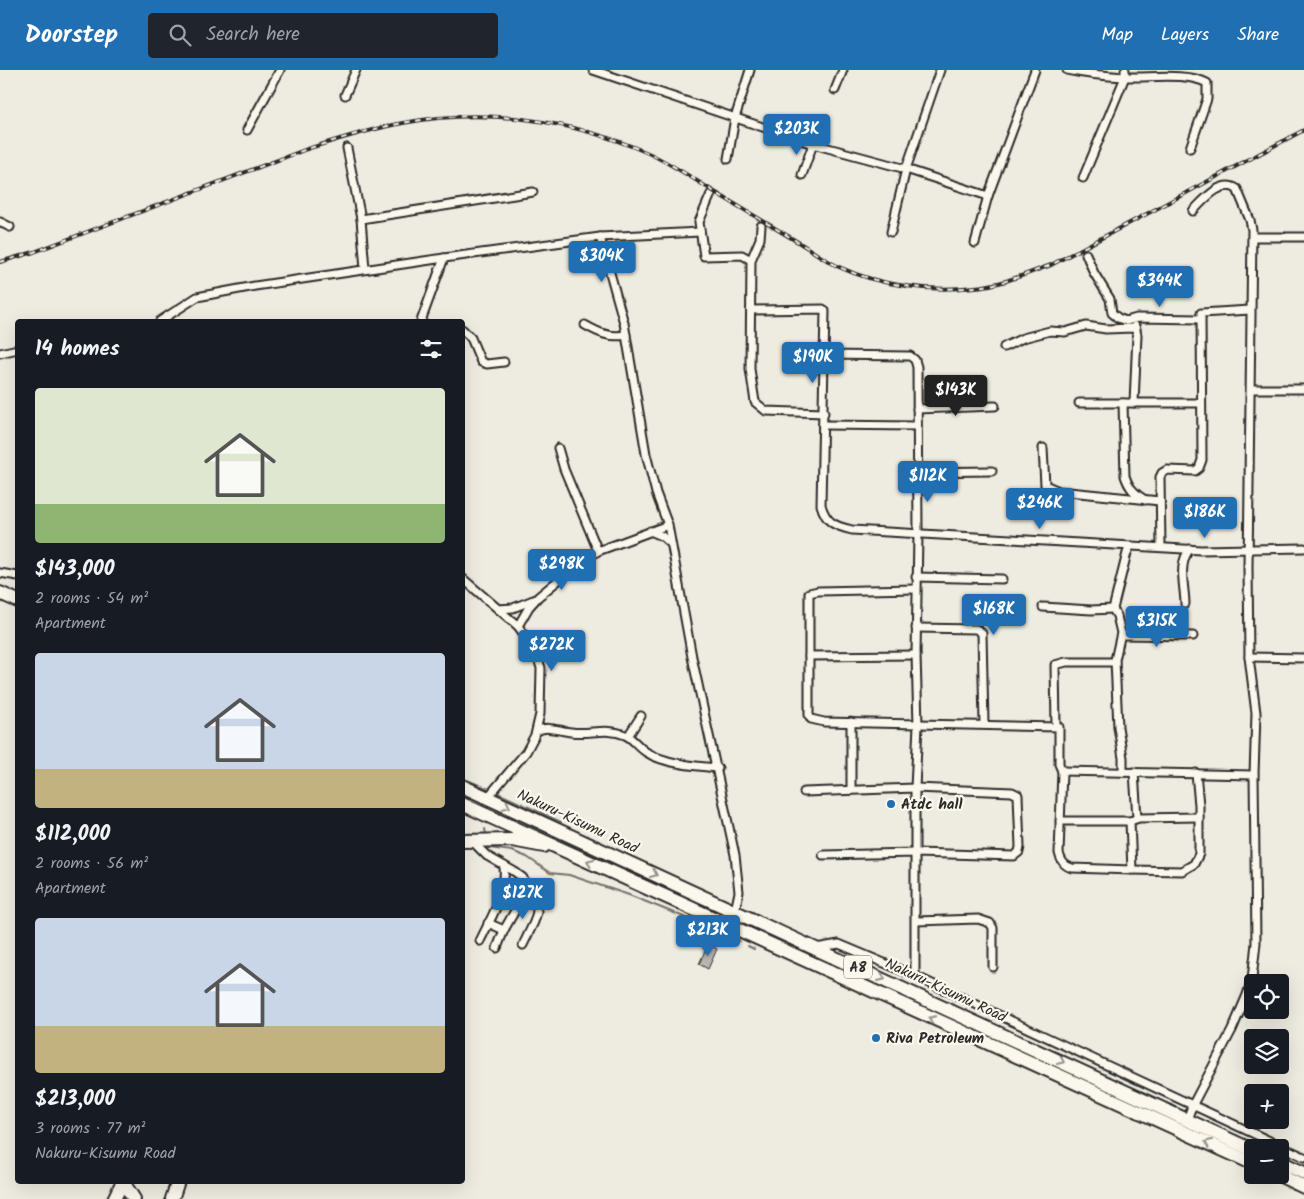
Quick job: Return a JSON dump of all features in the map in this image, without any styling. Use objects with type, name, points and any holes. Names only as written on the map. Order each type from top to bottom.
[{"type":"highway","points":[[0,594],[15,600]]},
{"type":"highway","name":"Nakuru-Kisumu Road","points":[[465,787],[735,910],[763,925],[1244,1146]]},
{"type":"highway","name":"Nakuru-Kisumu Road","points":[[465,805],[1244,1159]]},
{"type":"highway","points":[[467,841],[512,840],[573,854]]},
{"type":"highway","points":[[1289,1166],[1304,1173]]},
{"type":"highway","points":[[1289,1179],[1304,1186]]},
{"type":"highway","points":[[172,1199],[177,1184]]},
{"type":"highway","points":[[114,1199],[125,1186],[134,1199]]},
{"type":"street","points":[[345,95],[356,70]]},
{"type":"street","points":[[592,70],[813,144],[906,169],[988,196]]},
{"type":"street","points":[[728,159],[735,118],[750,70]]},
{"type":"street","points":[[835,90],[843,70]]},
{"type":"street","points":[[892,232],[906,169],[940,70]]},
{"type":"street","points":[[975,243],[988,196],[1035,70]]},
{"type":"street","points":[[1067,70],[1172,73],[1202,81],[1206,84],[1207,99],[1190,148]]},
{"type":"street","points":[[247,130],[278,71]]},
{"type":"street","points":[[1083,178],[1125,73]]},
{"type":"street","points":[[802,175],[813,144]]},
{"type":"street","points":[[347,148],[361,219],[365,269]]},
{"type":"street","points":[[1188,1120],[1192,1106],[1232,1030],[1252,979],[1256,943],[1254,775],[1256,713],[1249,657],[1248,550],[1252,237],[1250,220],[1237,189],[1232,186],[1224,186],[1213,192],[1193,211]]},
{"type":"street","points":[[361,219],[533,192]]},
{"type":"street","points":[[712,194],[700,219],[704,256],[742,255],[751,260]]},
{"type":"street","points":[[0,222],[10,227]]},
{"type":"street","points":[[761,226],[760,239],[751,260],[750,369],[755,402],[766,411],[824,413]]},
{"type":"street","points":[[163,319],[197,297],[365,269],[600,237],[700,232]]},
{"type":"street","points":[[600,237],[626,335],[646,454],[656,493],[668,525],[692,657],[718,768],[739,878],[739,892],[735,910]]},
{"type":"street","points":[[1252,237],[1304,237]]},
{"type":"street","points":[[1086,254],[1094,273],[1110,299],[1112,313],[1123,320],[1137,318],[1200,319]]},
{"type":"street","points":[[422,319],[444,258]]},
{"type":"street","points":[[751,310],[824,310],[824,413],[821,504],[826,519],[836,526],[852,530],[1190,549],[1248,550],[1304,548]]},
{"type":"street","points":[[1161,547],[1160,477],[1167,470],[1196,471],[1201,464],[1200,319],[1203,312],[1250,310]]},
{"type":"street","points":[[1131,320],[1136,329],[1134,402]]},
{"type":"street","points":[[585,326],[605,335],[626,335]]},
{"type":"street","points":[[1004,347],[1023,338],[1050,331],[1065,332],[1086,326],[1106,329],[1136,329]]},
{"type":"street","points":[[465,332],[471,338],[481,362],[487,364],[504,362]]},
{"type":"street","points":[[0,353],[15,350]]},
{"type":"street","points":[[824,355],[910,356],[915,360],[917,367],[916,472],[918,534],[916,655],[918,725],[915,788],[915,976]]},
{"type":"street","points":[[1251,389],[1304,390]]},
{"type":"street","points":[[1079,403],[1201,403]]},
{"type":"street","points":[[1124,403],[1124,476],[1134,494],[1145,500]]},
{"type":"street","points":[[917,409],[995,406]]},
{"type":"street","points":[[823,425],[916,426]]},
{"type":"street","points":[[558,448],[572,490],[598,551]]},
{"type":"street","points":[[1042,448],[1043,477],[1045,485],[1051,488],[1060,492],[1160,501]]},
{"type":"street","points":[[916,472],[992,471]]},
{"type":"street","points":[[518,626],[529,607],[538,597],[572,569],[598,551],[668,525]]},
{"type":"street","points":[[650,531],[662,536],[671,544]]},
{"type":"street","points":[[1123,772],[1123,758],[1118,727],[1115,662],[1121,635],[1117,616],[1113,609],[1130,546]]},
{"type":"street","points":[[1185,604],[1182,584],[1184,561],[1190,549]]},
{"type":"street","points":[[0,573],[15,576]]},
{"type":"street","points":[[916,577],[1002,579]]},
{"type":"street","points":[[465,581],[518,626],[535,650],[541,668],[540,714],[537,730],[526,752],[488,797]]},
{"type":"street","points":[[916,589],[810,592],[808,594],[811,719],[821,722],[918,725],[1056,726],[1060,729],[1059,764],[1062,771],[1059,853],[1066,866],[1182,871],[1194,864],[1199,854],[1196,773]]},
{"type":"street","points":[[498,609],[513,608],[538,597]]},
{"type":"street","points":[[1043,607],[1091,610],[1113,609]]},
{"type":"street","points":[[916,628],[976,630],[982,632],[984,724]]},
{"type":"street","points":[[1121,635],[1193,636]]},
{"type":"street","points":[[809,656],[916,655]]},
{"type":"street","points":[[1249,657],[1304,658]]},
{"type":"street","points":[[1056,726],[1055,665],[1066,662],[1115,662]]},
{"type":"street","points":[[628,736],[635,728],[641,716]]},
{"type":"street","points":[[850,722],[851,790]]},
{"type":"street","points":[[537,730],[548,728],[570,732],[615,732],[628,736],[646,752],[655,756],[677,762],[718,768]]},
{"type":"street","points":[[1062,771],[1254,775]]},
{"type":"street","points":[[1132,870],[1134,772]]},
{"type":"street","points":[[804,792],[915,788],[1016,793],[1020,800],[1019,852],[1014,856],[823,855]]},
{"type":"street","points":[[1060,821],[1199,817]]},
{"type":"street","points":[[467,841],[522,878],[525,884],[525,893],[504,930],[497,948]]},
{"type":"street","points":[[480,941],[504,890],[504,866]]},
{"type":"street","points":[[523,945],[537,912],[536,904],[525,893]]},
{"type":"street","points":[[916,921],[978,919],[990,923],[993,928],[993,967]]},
{"type":"street","points":[[488,923],[504,930]]},
{"type":"street","points":[[816,948],[838,944],[915,976],[1304,1157]]},
{"type":"street","points":[[1028,1046],[1037,1032]]},
{"type":"building","points":[[708,944],[717,949],[708,969],[699,964]]},
{"type":"waterway","points":[[465,779],[489,789]]},
{"type":"waterway","points":[[498,793],[561,822]]},
{"type":"waterway","points":[[485,829],[486,834]]},
{"type":"waterway","points":[[489,846],[489,848],[512,851],[527,857],[550,873],[569,875],[629,895],[689,919]]},
{"type":"waterway","points":[[701,924],[739,941]]},
{"type":"waterway","points":[[748,946],[754,949]]},
{"type":"railway","points":[[0,262],[34,252],[307,149],[391,125],[434,118],[465,116],[497,117],[559,125],[589,132],[648,153],[839,267],[855,274],[888,283],[923,288],[941,289],[985,286],[1004,282],[1051,265],[1304,130]]},
{"type":"place","name":"Atdc hall","points":[[891,804]]},
{"type":"place","name":"Riva Petroleum","points":[[876,1038]]}]
